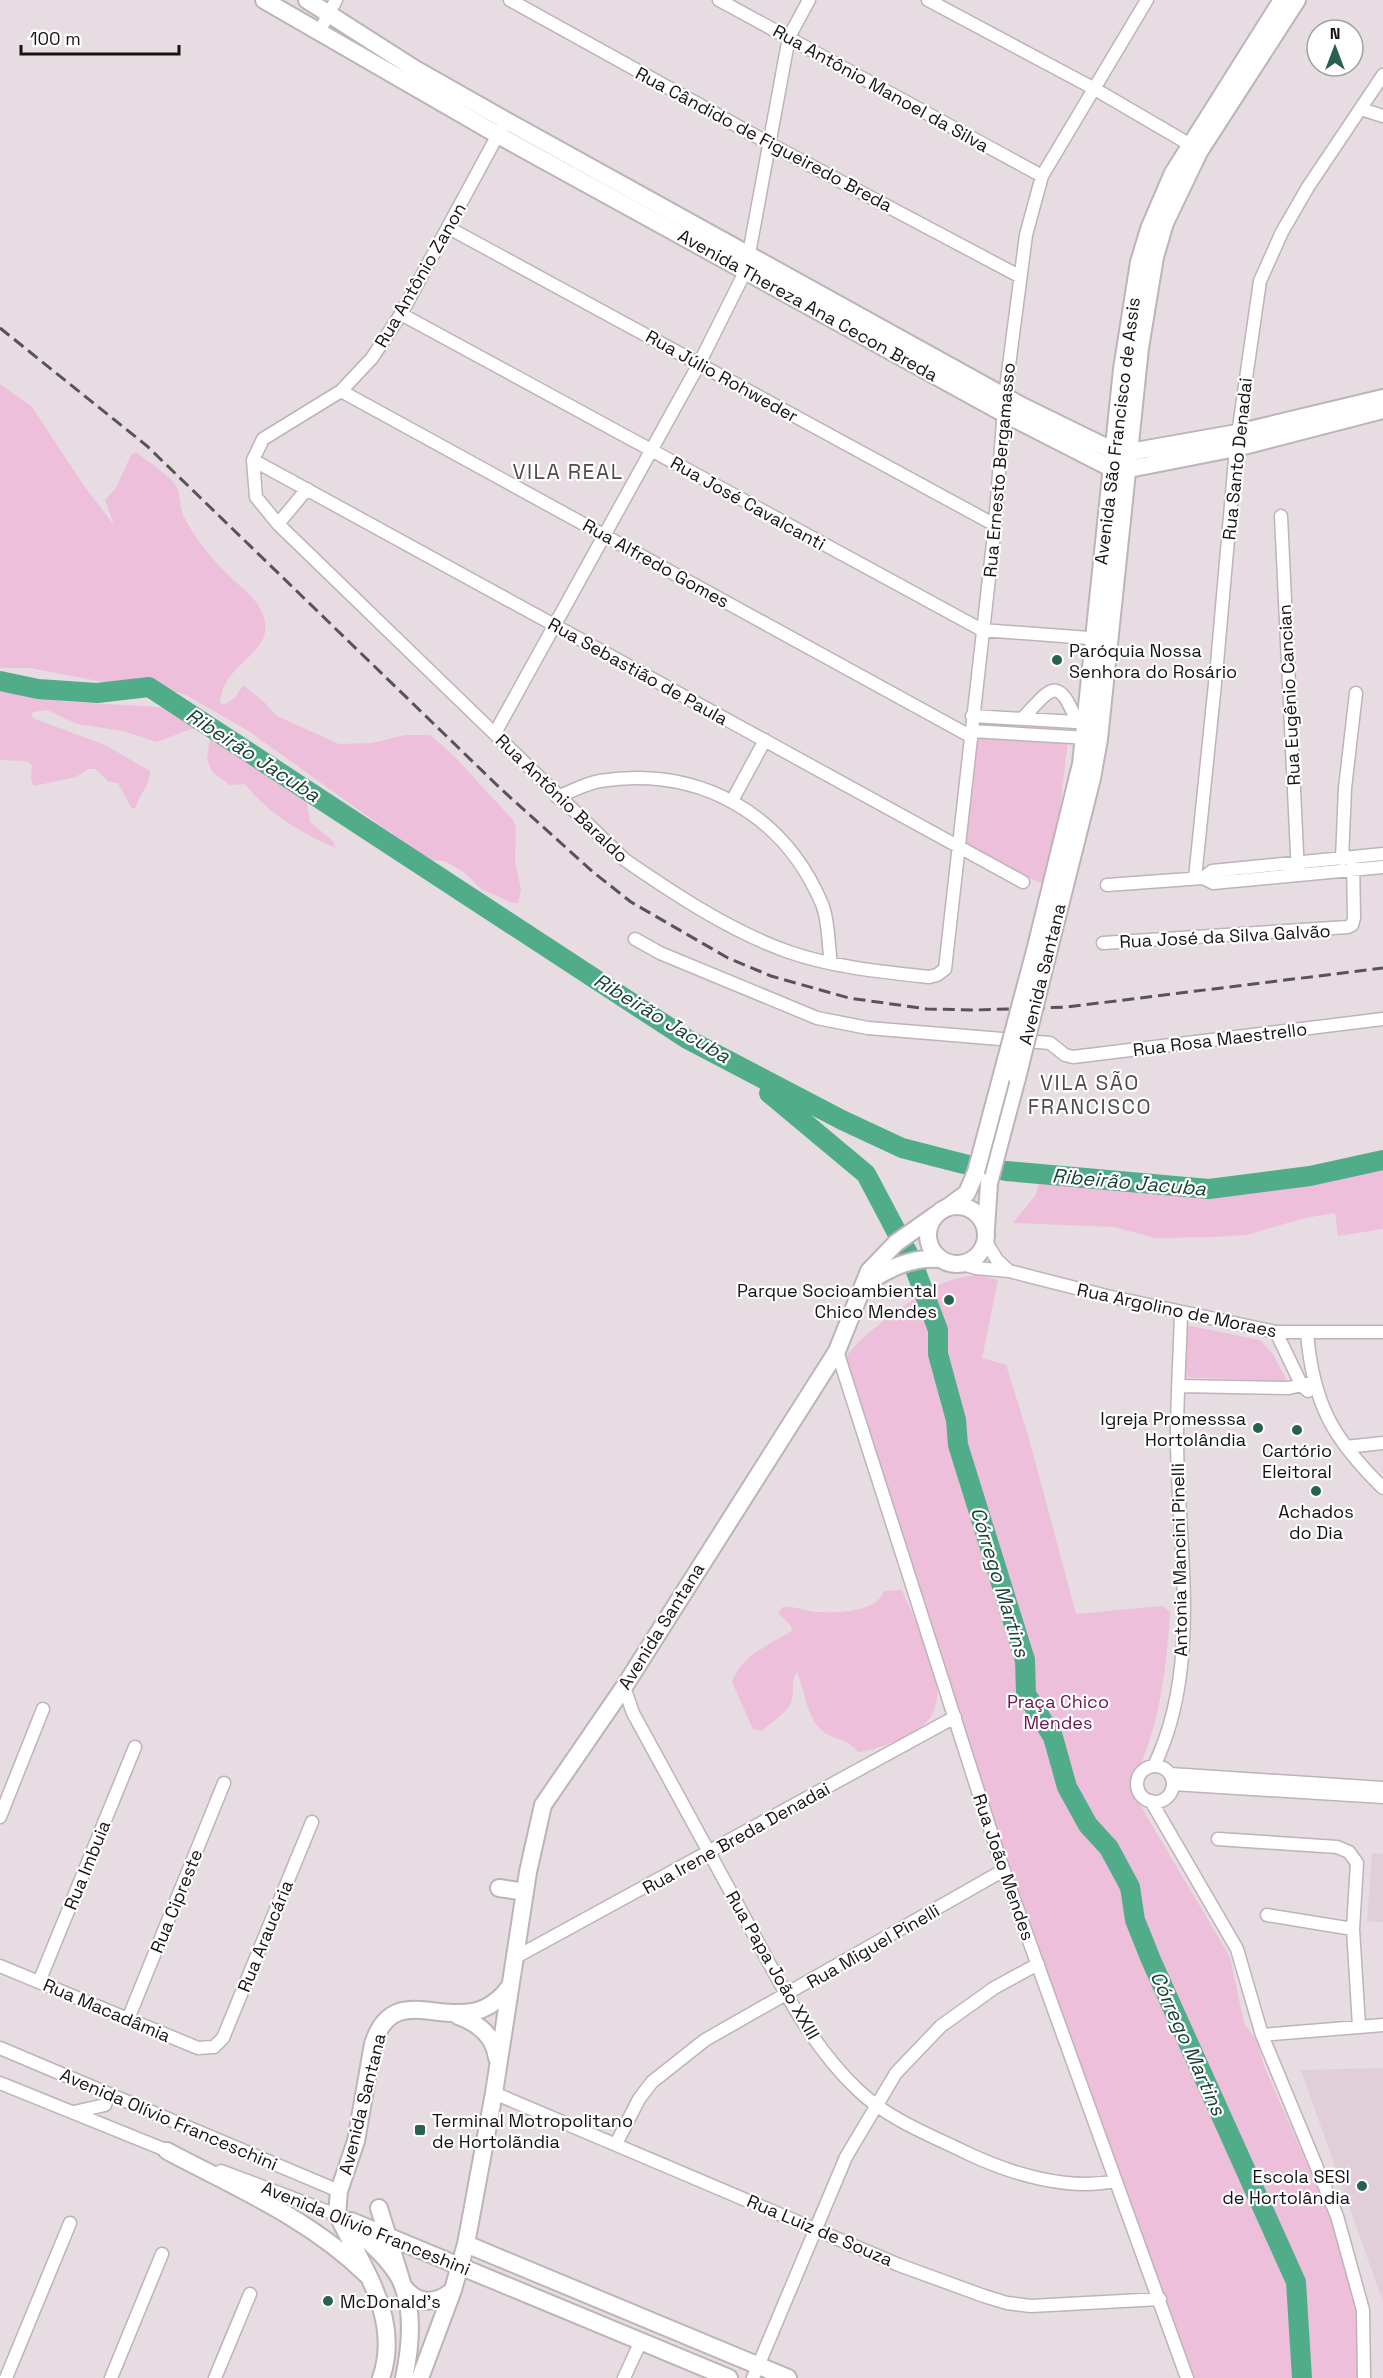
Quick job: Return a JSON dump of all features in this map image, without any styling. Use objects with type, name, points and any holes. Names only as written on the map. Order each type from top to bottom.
[{"type":"main road","name":"Avenida Thereza Ana Cecon Breda","points":[[264,0],[319,32],[502,128],[749,253],[1004,405],[1122,451]]},
{"type":"main road","name":"Avenida Thereza Ana Cecon Breda","points":[[307,0],[333,6],[415,69],[502,128],[746,270],[1121,469]]},
{"type":"main road","name":"Avenida São Francisco de Assis","points":[[1055,894],[1089,729],[1102,639],[1121,469],[1127,328],[1139,262],[1149,229],[1173,173],[1189,144],[1282,0]]},
{"type":"main road","name":"Avenida São Francisco de Assis","points":[[1122,451],[1146,303],[1165,223],[1199,152],[1298,0]]},
{"type":"main road","points":[[1121,469],[1236,440],[1383,398]]},
{"type":"main road","points":[[1122,451],[1236,440],[1383,410]]},
{"type":"main road","name":"Avenida Santana","points":[[986,1236],[983,1174],[1055,894]]},
{"type":"main road","name":"Avenida Santana","points":[[420,2378],[453,2290],[466,2244],[494,2093],[525,1893],[543,1805],[624,1687],[837,1351],[874,1265],[901,1239],[967,1193],[983,1174]]},
{"type":"main road","points":[[969,1208],[980,1217],[986,1236],[978,1256],[962,1264],[951,1264],[940,1259],[930,1246],[928,1234],[930,1223],[943,1211],[969,1208]]},
{"type":"main road","points":[[865,1284],[911,1261],[940,1259]]},
{"type":"main road","points":[[499,1888],[525,1893]]},
{"type":"main road","name":"Avenida Santana","points":[[337,2215],[339,2191],[356,2141],[377,2031],[396,2013],[410,2010],[469,2014],[491,2007],[510,1986]]},
{"type":"main road","name":"Avenida Santana","points":[[455,2014],[480,2026],[489,2036],[496,2053],[497,2071]]},
{"type":"main road","points":[[167,2151],[308,2226],[345,2254],[367,2275]]},
{"type":"main road","points":[[379,2208],[390,2237],[403,2286],[410,2334],[405,2378]]},
{"type":"main road","points":[[337,2215],[382,2308],[387,2349],[381,2378]]},
{"type":"main road","points":[[337,2215],[368,2242],[409,2294],[427,2302],[437,2301],[453,2290]]},
{"type":"main road","name":"Avenida Olívio Franceshini","points":[[337,2215],[460,2265],[640,2343],[729,2378]]},
{"type":"main road","name":"Avenida Olívio Franceshini","points":[[466,2244],[756,2372],[788,2378]]},
{"type":"street","name":"Rua Cândido de Figueiredo Breda","points":[[510,0],[770,144],[1019,276]]},
{"type":"street","name":"Rua Antônio Manoel da Silva","points":[[719,0],[1042,176]]},
{"type":"street","points":[[495,733],[699,364],[746,270],[789,37],[809,0]]},
{"type":"street","points":[[928,0],[1093,88],[1189,144]]},
{"type":"street","name":"Rua Ernesto Bergamasso","points":[[945,969],[995,525],[1004,405],[1026,235],[1042,176],[1141,2]]},
{"type":"street","points":[[319,32],[333,6]]},
{"type":"street","name":"Rua Santo Denadai","points":[[1199,878],[1236,440],[1260,281],[1282,232],[1308,187],[1383,75]]},
{"type":"street","points":[[1361,109],[1383,116]]},
{"type":"street","name":"Rua Antônio Zanon","points":[[253,460],[263,439],[341,392],[372,358],[401,314],[502,128]]},
{"type":"street","name":"Rua Júlio Rohweder","points":[[449,228],[995,525]]},
{"type":"street","name":"Rua José Cavalcanti","points":[[401,314],[982,630],[1102,639]]},
{"type":"street","name":"Rua Alfredo Gomes","points":[[341,392],[971,733]]},
{"type":"street","name":"Rua Antônio Baraldo","points":[[253,460],[256,497],[278,524],[495,733],[557,797],[625,860],[678,897],[789,952],[831,963],[929,977],[938,975],[945,969]]},
{"type":"street","name":"Rua Sebastião de Paula","points":[[253,460],[1023,882]]},
{"type":"street","points":[[278,524],[307,489]]},
{"type":"street","name":"Rua Eugênio Cancian","points":[[1281,516],[1297,868]]},
{"type":"street","points":[[1022,718],[1043,694],[1055,690],[1064,693],[1089,729]]},
{"type":"street","name":"Rua José da Silva Galvão","points":[[1103,943],[1343,929],[1352,925],[1354,918],[1345,788],[1356,693]]},
{"type":"street","points":[[972,716],[1022,718],[1089,729]]},
{"type":"street","points":[[971,733],[1089,729]]},
{"type":"street","points":[[732,799],[765,740]]},
{"type":"street","points":[[557,797],[598,781],[645,777],[686,783],[732,799],[762,819],[797,860],[823,906],[831,963]]},
{"type":"street","points":[[1107,885],[1199,878],[1213,883],[1297,868],[1350,862],[1383,854]]},
{"type":"street","points":[[1297,868],[1350,862],[1383,867]]},
{"type":"street","name":"Rua Rosa Maestrello","points":[[635,939],[660,953],[816,1018],[918,1034],[1050,1043],[1073,1057],[1383,1019]]},
{"type":"street","points":[[986,1236],[993,1255],[1009,1271]]},
{"type":"street","name":"Rua Argolino de Moraes","points":[[962,1264],[976,1268],[1009,1271],[1181,1313],[1276,1332],[1307,1334],[1383,1332]]},
{"type":"street","name":"Antonia Mancini Pinelli","points":[[1154,1766],[1166,1742],[1177,1699],[1183,1638],[1177,1436],[1181,1313]]},
{"type":"street","points":[[1276,1332],[1346,1447],[1383,1488]]},
{"type":"street","points":[[1307,1334],[1308,1384]]},
{"type":"street","name":"Rua João Mendes","points":[[837,1351],[1004,1870],[1187,2378]]},
{"type":"street","points":[[1180,1386],[1308,1384]]},
{"type":"street","points":[[1346,1447],[1383,1443]]},
{"type":"street","name":"Rua Papa João XXIII","points":[[624,1687],[633,1713],[787,1995],[835,2067],[877,2106],[918,2129],[989,2163],[1069,2183],[1099,2185],[1116,2181]]},
{"type":"street","name":"Rua Papa João XXIII","points":[[614,1701],[633,1713]]},
{"type":"street","points":[[0,1816],[44,1709]]},
{"type":"street","name":"Rua Irene Breda Denadai","points":[[516,1957],[955,1717]]},
{"type":"street","name":"Rua Imbuia","points":[[39,1982],[135,1747]]},
{"type":"street","points":[[1151,1801],[1166,1798],[1171,1779],[1166,1769],[1154,1766],[1143,1771],[1138,1782],[1140,1794],[1151,1801],[1237,1949],[1262,2034],[1337,2216],[1363,2310],[1364,2378]]},
{"type":"street","points":[[1171,1779],[1383,1788]]},
{"type":"street","points":[[1171,1779],[1383,1797]]},
{"type":"street","name":"Rua Cipreste","points":[[128,2019],[224,1784]]},
{"type":"street","name":"Rua Araucária","points":[[214,2047],[224,2038],[312,1822]]},
{"type":"street","points":[[1218,1839],[1337,1847],[1349,1852],[1357,1863],[1353,1929],[1359,2026]]},
{"type":"street","name":"Rua Miguel Pinelli","points":[[616,2144],[639,2099],[660,2075],[705,2040],[1004,1870]]},
{"type":"street","points":[[1267,1915],[1353,1929]]},
{"type":"street","points":[[756,2372],[814,2227],[846,2157],[896,2073],[941,2026],[980,1998],[1038,1964]]},
{"type":"street","name":"Rua Macadâmia","points":[[0,1966],[198,2048],[214,2047]]},
{"type":"street","points":[[1262,2034],[1383,2025]]},
{"type":"street","name":"Avenida Olívio Franceschini","points":[[0,2048],[339,2191]]},
{"type":"street","name":"Avenida Olívio Franceshini","points":[[0,2083],[167,2151],[337,2215]]},
{"type":"street","name":"Rua Luiz de Souza","points":[[494,2093],[899,2265],[1007,2303],[1031,2306],[1160,2299]]},
{"type":"street","points":[[73,2112],[105,2105],[109,2094]]},
{"type":"street","points":[[6,2378],[70,2223]]},
{"type":"street","points":[[111,2378],[162,2254]]},
{"type":"street","points":[[215,2378],[250,2294]]},
{"type":"street","points":[[624,2378],[640,2343]]},
{"type":"shaded area","points":[[1372,1853],[1383,1854],[1383,1922],[1367,1921]]},
{"type":"shaded area","name":"Escola SESI de Hortolândia","points":[[1383,2068],[1383,2302],[1301,2070]]},
{"type":"green space","points":[[0,384],[32,407],[84,486],[114,525],[105,500],[116,488],[131,455],[136,452],[175,484],[183,515],[196,537],[219,566],[254,600],[265,621],[262,641],[227,681],[220,703],[225,704],[235,698],[243,685],[277,716],[339,744],[372,743],[405,735],[430,735],[453,755],[513,820],[516,827],[515,861],[521,890],[518,903],[481,889],[464,872],[445,861],[420,860],[412,848],[247,730],[186,695],[154,685],[103,682],[30,668],[0,668]]},
{"type":"green space","points":[[0,692],[69,702],[159,707],[174,712],[220,736],[274,776],[289,783],[307,803],[310,822],[333,841],[336,848],[286,822],[254,795],[245,784],[230,785],[213,773],[207,760],[210,736],[203,730],[191,729],[157,742],[123,731],[77,724],[47,710],[33,712],[31,716],[35,719],[105,745],[150,771],[147,785],[136,807],[132,809],[118,783],[109,782],[95,769],[88,769],[76,777],[34,786],[31,780],[32,765],[27,761],[0,760]]},
{"type":"green space","points":[[975,736],[1068,740],[1051,886],[989,862],[969,848],[964,840]]},
{"type":"green space","points":[[1383,1165],[1383,1229],[1338,1236],[1335,1213],[1305,1218],[1246,1235],[1215,1237],[1156,1238],[1114,1227],[1013,1223],[1035,1196],[1040,1181],[1213,1195],[1286,1186]]},
{"type":"green space","name":"Praça Chico Mendes","points":[[977,1275],[998,1280],[982,1358],[1006,1365],[1028,1435],[1076,1614],[1162,1606],[1170,1612],[1163,1680],[1154,1724],[1148,1746],[1130,1788],[1230,1957],[1244,2023],[1257,2041],[1264,2066],[1332,2221],[1360,2308],[1361,2378],[1191,2378],[1021,1911],[843,1362],[849,1352],[873,1330],[917,1297],[949,1281]]},
{"type":"green space","points":[[1181,1324],[1260,1340],[1273,1354],[1287,1381],[1182,1377]]},
{"type":"green space","points":[[902,1590],[929,1652],[935,1673],[937,1694],[933,1712],[920,1728],[888,1744],[858,1752],[851,1745],[819,1728],[810,1713],[797,1672],[788,1708],[762,1731],[753,1729],[732,1682],[736,1673],[749,1658],[792,1631],[791,1626],[778,1613],[783,1607],[816,1612],[854,1610],[873,1604],[884,1591]]},
{"type":"waterway","name":"Ribeirão Jacuba","points":[[0,681],[38,689],[97,693],[149,687],[687,1039],[842,1120],[902,1148],[964,1164],[1006,1171],[1209,1189],[1310,1176],[1383,1160]]},
{"type":"waterway","name":"Córrego Martins","points":[[769,1093],[866,1174],[912,1261],[938,1330],[938,1354],[956,1420],[958,1445],[1025,1660],[1026,1694],[1053,1737],[1067,1787],[1088,1825],[1109,1848],[1130,1887],[1135,1920],[1151,1960],[1296,2282],[1302,2378]]},
{"type":"railway","points":[[0,328],[147,446],[501,789],[593,872],[631,902],[728,958],[771,976],[849,998],[927,1009],[975,1010],[1067,1007],[1383,968]]},
{"type":"place","name":"Paróquia Nossa Senhora do Rosário","points":[[1057,660]]},
{"type":"place","name":"Parque Socioambiental Chico Mendes","points":[[949,1300]]},
{"type":"place","name":"Igreja Promesssa Hortolândia","points":[[1258,1428]]},
{"type":"place","name":"Cartório Eleitoral","points":[[1297,1430]]},
{"type":"place","name":"Achados do Dia","points":[[1316,1491]]},
{"type":"place","name":"Terminal Motropolitano de Hortolãndia","points":[[420,2130]]},
{"type":"place","name":"Escola SESI de Hortolândia","points":[[1362,2186]]},
{"type":"place","name":"McDonald's","points":[[328,2301]]},
{"type":"district","name":"VILA REAL","points":[[568,471]]},
{"type":"district","name":"VILA SÃO FRANCISCO","points":[[1090,1094]]}]
